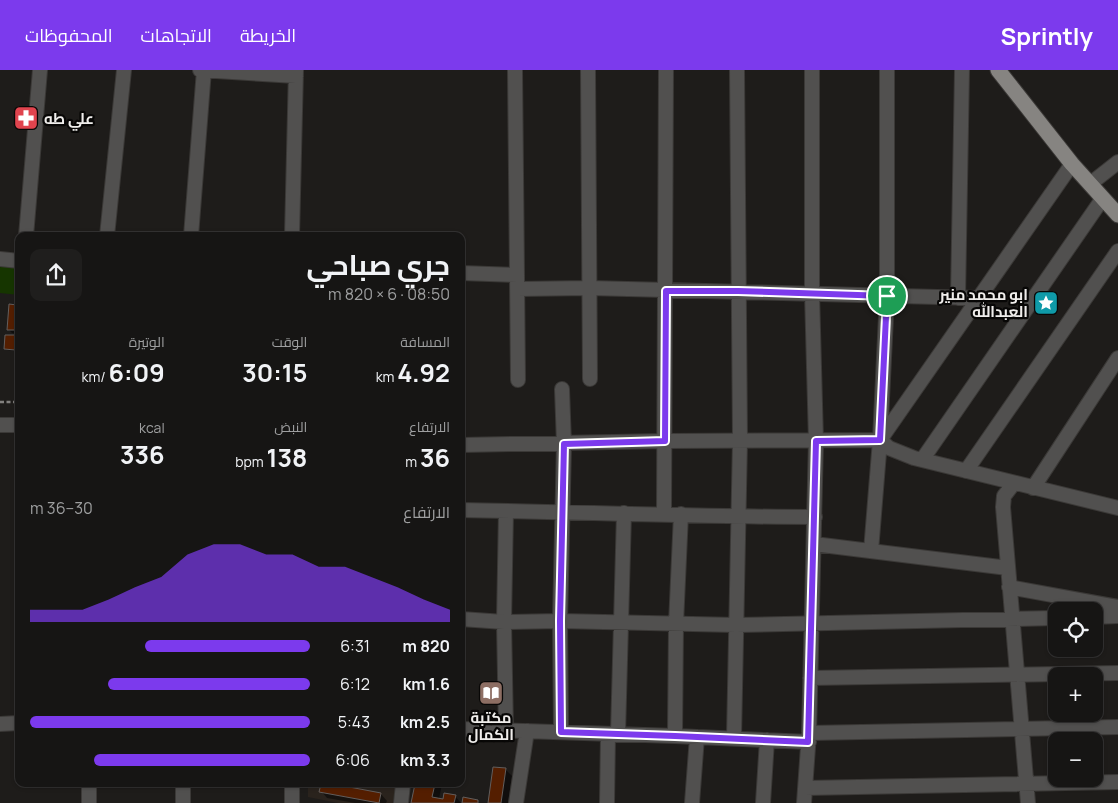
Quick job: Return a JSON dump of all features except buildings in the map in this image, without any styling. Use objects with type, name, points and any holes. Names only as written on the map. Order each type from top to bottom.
[{"type":"main road","points":[[998,70],[1072,164],[1118,215]]},
{"type":"street","points":[[26,232],[40,70]]},
{"type":"street","points":[[107,232],[124,70]]},
{"type":"street","points":[[191,232],[202,70],[296,73],[292,232]]},
{"type":"street","points":[[515,70],[518,380]]},
{"type":"street","points":[[588,70],[590,379]]},
{"type":"street","points":[[664,514],[666,70]]},
{"type":"street","points":[[734,738],[740,440],[737,70]]},
{"type":"street","points":[[804,803],[809,738],[816,441],[812,293],[812,70]]},
{"type":"street","points":[[871,551],[880,440],[887,296],[887,70]]},
{"type":"street","points":[[958,298],[962,70]]},
{"type":"street","points":[[1090,184],[1118,162]]},
{"type":"street","points":[[880,440],[1072,164]]},
{"type":"street","points":[[922,460],[1103,198]]},
{"type":"street","points":[[966,471],[1118,251]]},
{"type":"street","points":[[0,259],[15,261]]},
{"type":"street","points":[[465,273],[517,275]]},
{"type":"street","points":[[517,289],[589,288],[977,298]]},
{"type":"street","points":[[1033,488],[1118,358]]},
{"type":"street","points":[[561,732],[560,621],[564,444],[562,389]]},
{"type":"street","points":[[0,425],[15,425]]},
{"type":"street","points":[[465,445],[740,440],[880,440],[889,448],[922,460],[1118,508]]},
{"type":"street","points":[[1014,483],[1004,496],[1002,507],[1028,803]]},
{"type":"street","points":[[465,510],[681,514],[739,517],[815,517]]},
{"type":"street","points":[[506,511],[504,622],[506,731]]},
{"type":"street","points":[[607,803],[621,623],[624,513]]},
{"type":"street","points":[[675,736],[676,624],[681,514]]},
{"type":"street","points":[[814,544],[1008,568]]},
{"type":"street","points":[[1010,587],[1118,607]]},
{"type":"street","points":[[1103,617],[1118,616]]},
{"type":"street","points":[[465,619],[504,622],[560,621],[736,625],[1048,618]]},
{"type":"street","points":[[810,678],[1118,673]]},
{"type":"street","points":[[0,724],[15,723]]},
{"type":"street","points":[[465,729],[767,740],[1022,729],[1118,727]]},
{"type":"street","points":[[516,803],[527,731]]},
{"type":"street","points":[[692,803],[696,737]]},
{"type":"street","points":[[763,803],[767,740]]},
{"type":"street","points":[[805,788],[1118,782]]},
{"type":"street","points":[[89,787],[89,803]]},
{"type":"street","points":[[183,787],[183,803]]},
{"type":"street","points":[[292,787],[292,803]]},
{"type":"street","points":[[401,803],[403,787]]},
{"type":"path","points":[[0,402],[15,402]]},
{"type":"shaded area","points":[[308,787],[396,787],[393,803],[338,803],[308,797]]},
{"type":"green space","points":[[0,263],[15,265],[15,295],[0,293]]},
{"type":"place","name":"علي طه","points":[[26,118]]},
{"type":"place","name":"ابو محمد منير العبدالله","points":[[1046,303]]},
{"type":"place","name":"مكتبة الكمال","points":[[491,693]]},
{"type":"route","points":[[666,291],[738,291],[887,296],[880,440],[816,441],[808,742],[561,732],[560,621],[564,444],[665,441],[666,291]]}]
